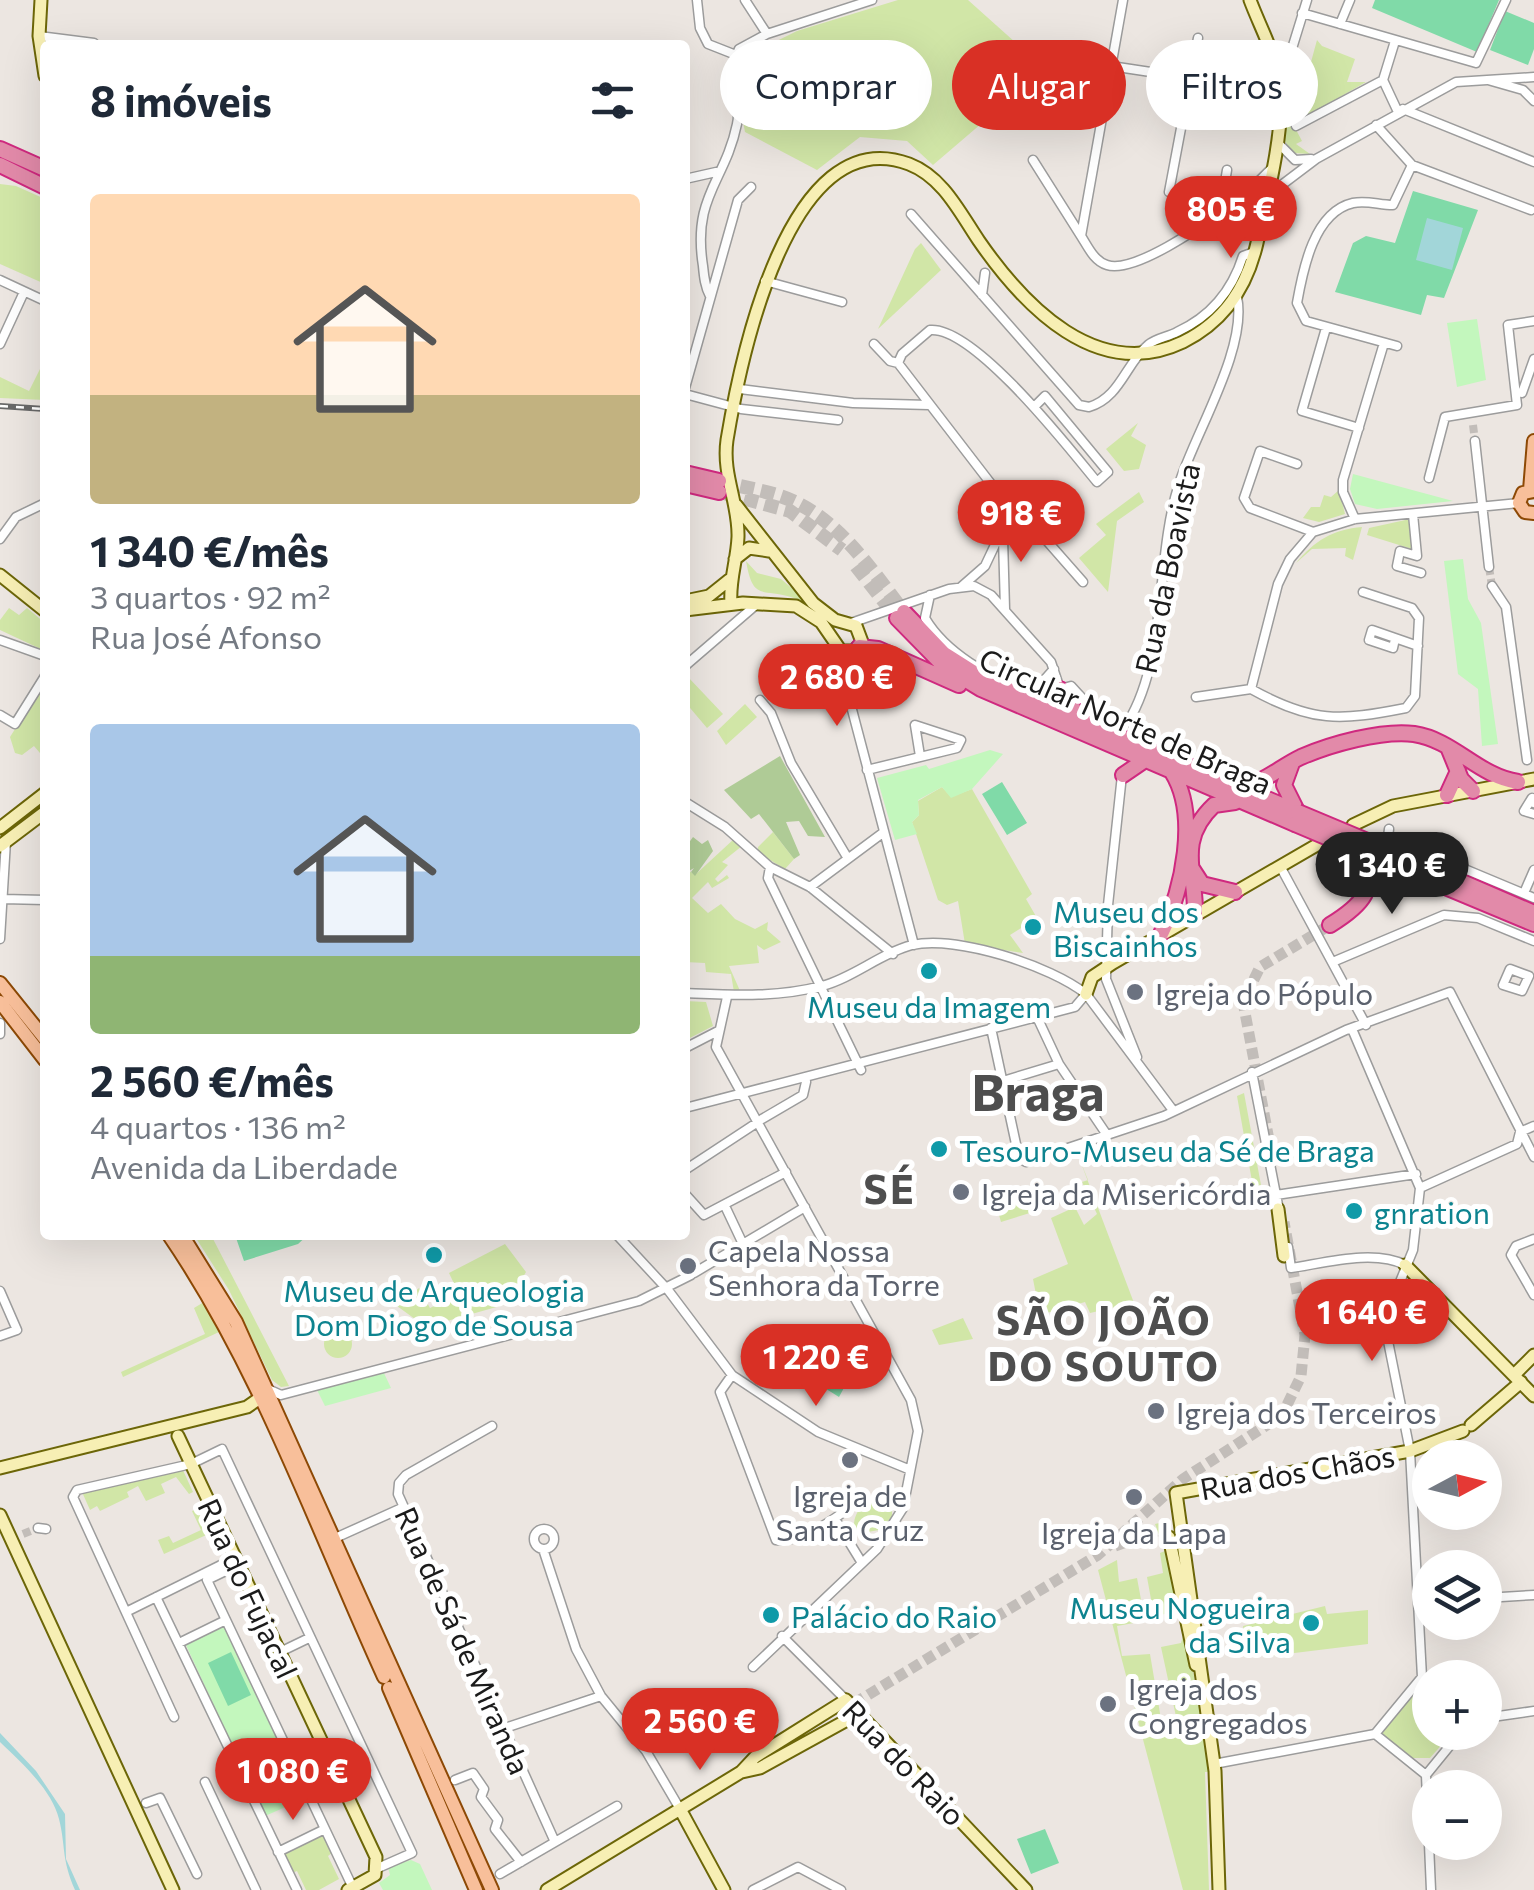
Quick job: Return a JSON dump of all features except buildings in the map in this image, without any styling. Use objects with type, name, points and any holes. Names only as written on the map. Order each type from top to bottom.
[{"type":"highway","points":[[0,149],[40,167]]},
{"type":"highway","points":[[0,166],[40,185]]},
{"type":"highway","points":[[690,475],[723,489]]},
{"type":"highway","points":[[690,485],[723,489]]},
{"type":"highway","name":"Circular Norte de Braga","points":[[901,615],[971,672],[1238,787],[1296,818],[1245,803],[998,698],[944,667],[901,615]]},
{"type":"highway","points":[[856,649],[878,649],[998,698]]},
{"type":"highway","points":[[1060,689],[1070,709],[1084,721]]},
{"type":"highway","points":[[1238,787],[1259,783],[1294,760],[1401,734],[1494,776],[1518,782]]},
{"type":"highway","points":[[1458,759],[1475,776],[1473,790]]},
{"type":"highway","points":[[1447,795],[1458,759]]},
{"type":"highway","points":[[1123,774],[1146,760]]},
{"type":"highway","points":[[1294,760],[1284,786],[1296,818],[1534,913]]},
{"type":"highway","points":[[1162,934],[1178,888],[1188,813],[1172,771]]},
{"type":"highway","points":[[1196,914],[1190,861],[1194,834],[1209,809],[1224,802],[1245,803]]},
{"type":"highway","points":[[1330,924],[1359,906],[1368,894],[1366,847]]},
{"type":"highway","points":[[1366,847],[1534,924]]},
{"type":"highway","points":[[1190,861],[1202,884],[1235,892]]},
{"type":"highway","points":[[1178,888],[1196,914]]},
{"type":"main road","points":[[1533,517],[1519,503],[1532,491],[1534,441]]},
{"type":"main road","points":[[0,972],[20,1006]]},
{"type":"main road","points":[[0,983],[40,1032]]},
{"type":"main road","points":[[0,1002],[40,1054]]},
{"type":"main road","points":[[172,1240],[212,1298],[258,1397],[333,1539],[476,1890]]},
{"type":"main road","points":[[185,1240],[222,1295],[258,1397],[492,1890]]},
{"type":"main road","points":[[393,1686],[468,1858]]},
{"type":"street","points":[[40,43],[41,0]]},
{"type":"street","points":[[697,0],[704,39],[720,47]]},
{"type":"street","points":[[744,0],[767,34]]},
{"type":"street","points":[[751,40],[872,0]]},
{"type":"street","points":[[1116,40],[1124,0]]},
{"type":"street","points":[[1250,0],[1264,40]]},
{"type":"street","points":[[1294,40],[1307,0]]},
{"type":"street","points":[[1340,24],[1350,0]]},
{"type":"street","points":[[1302,14],[1476,63],[1506,0]]},
{"type":"street","points":[[39,36],[70,40]]},
{"type":"street","points":[[1318,114],[1383,80],[1395,41]]},
{"type":"street","points":[[1223,211],[1264,206],[1292,174],[1456,82],[1534,77]]},
{"type":"street","points":[[1478,78],[1534,90]]},
{"type":"street","points":[[1383,80],[1400,110],[1534,162]]},
{"type":"street","points":[[1523,90],[1534,102]]},
{"type":"street","points":[[1376,125],[1412,166],[1531,210]]},
{"type":"street","points":[[710,296],[700,228],[716,172],[726,160],[734,130]]},
{"type":"street","points":[[1081,236],[1099,130]]},
{"type":"street","points":[[1169,192],[1180,130]]},
{"type":"street","points":[[729,625],[737,604],[729,584],[738,528],[723,489],[726,456],[764,281],[777,253],[832,176],[874,158],[912,165],[937,182],[1029,304],[1048,321],[1091,346],[1139,354],[1192,337],[1237,297],[1255,252],[1277,130]]},
{"type":"street","points":[[1276,140],[1295,160]]},
{"type":"street","points":[[1033,160],[1092,254],[1107,265],[1132,265],[1241,199],[1270,168],[1295,160],[1316,159]]},
{"type":"street","points":[[1397,346],[1306,321],[1297,303],[1314,241],[1328,220],[1348,204],[1366,201],[1393,205],[1412,166]]},
{"type":"street","points":[[1270,168],[1292,174]]},
{"type":"street","points":[[1223,211],[1227,170]]},
{"type":"street","points":[[690,179],[716,172]]},
{"type":"street","points":[[690,372],[738,200],[751,187]]},
{"type":"street","points":[[1241,199],[1264,206]]},
{"type":"street","points":[[1064,210],[1086,204]]},
{"type":"street","points":[[912,214],[1079,405],[1095,405],[1103,400],[1152,341],[1186,328],[1212,309],[1233,284],[1243,256],[1255,252]]},
{"type":"street","points":[[982,295],[985,273]]},
{"type":"street","points":[[0,280],[40,299]]},
{"type":"street","points":[[764,281],[842,302]]},
{"type":"street","points":[[0,344],[24,292]]},
{"type":"street","name":"Rua da Boavista","points":[[1060,689],[1071,686],[1093,710],[1126,722],[1154,641],[1178,486],[1229,357],[1241,315],[1237,297]]},
{"type":"street","points":[[1430,478],[1444,417],[1518,406],[1508,325],[1534,321]]},
{"type":"street","points":[[1326,328],[1302,412],[1359,428]]},
{"type":"street","points":[[898,362],[930,330],[940,329],[1012,382],[1097,482],[1108,472],[1045,396],[1034,407]]},
{"type":"street","points":[[1355,520],[1343,492],[1343,480],[1384,343]]},
{"type":"street","points":[[874,344],[890,360],[898,362],[929,405],[984,468],[995,489],[1002,528],[1005,609]]},
{"type":"street","points":[[1513,361],[1534,358],[1522,394]]},
{"type":"street","points":[[740,389],[854,403],[929,405]]},
{"type":"street","points":[[690,393],[735,408],[838,420]]},
{"type":"street","points":[[1472,413],[1473,425]]},
{"type":"street","points":[[1475,441],[1490,567]]},
{"type":"street","points":[[1298,464],[1260,450],[1244,498],[1250,508],[1313,532]]},
{"type":"street","points":[[723,489],[813,603],[860,630],[844,679]]},
{"type":"street","points":[[995,489],[1004,492],[1083,582]]},
{"type":"street","points":[[1251,689],[1278,584],[1290,559],[1313,532],[1355,520],[1519,503]]},
{"type":"street","points":[[1,536],[21,513],[40,505]]},
{"type":"street","points":[[1413,514],[1417,556],[1400,551],[1397,566],[1421,573]]},
{"type":"street","points":[[961,587],[985,566],[1002,528]]},
{"type":"street","points":[[735,558],[748,548],[769,551]]},
{"type":"street","points":[[985,566],[1001,576]]},
{"type":"street","points":[[0,578],[40,609]]},
{"type":"street","points":[[690,600],[709,596],[729,584]]},
{"type":"street","points":[[1492,586],[1506,607],[1527,760]]},
{"type":"street","points":[[914,945],[834,643],[836,628],[961,587],[986,591],[1054,668],[1060,689]]},
{"type":"street","points":[[1196,697],[1251,689],[1270,700],[1334,719],[1406,708],[1416,696],[1419,618],[1412,608],[1362,592]]},
{"type":"street","points":[[930,595],[925,618],[968,660],[1027,689],[1039,686],[1054,668]]},
{"type":"street","points":[[690,609],[759,603],[806,610],[845,652],[856,649]]},
{"type":"street","points":[[690,661],[759,603]]},
{"type":"street","points":[[1395,638],[1418,646]]},
{"type":"street","points":[[0,640],[40,654]]},
{"type":"street","points":[[0,715],[9,724],[18,721],[40,684]]},
{"type":"street","points":[[760,700],[771,714],[790,763],[847,856]]},
{"type":"street","points":[[867,770],[957,748],[961,740],[915,725],[920,756]]},
{"type":"street","points":[[1123,774],[1107,990],[1137,1056]]},
{"type":"street","points":[[1353,825],[1384,809],[1534,779]]},
{"type":"street","points":[[0,828],[40,798]]},
{"type":"street","points":[[1534,802],[1532,798],[1524,811],[1534,814]]},
{"type":"street","points":[[690,805],[725,827],[770,867],[810,888],[893,954]]},
{"type":"street","points":[[0,939],[2,841],[40,807]]},
{"type":"street","points":[[2,841],[40,815]]},
{"type":"street","points":[[1388,829],[1388,837],[1534,898]]},
{"type":"street","points":[[810,888],[847,856],[884,832]]},
{"type":"street","points":[[690,1107],[1075,1007],[1086,994],[1092,977],[1322,842]]},
{"type":"street","points":[[1280,866],[1366,1026]]},
{"type":"street","points":[[770,867],[768,878],[859,1066]]},
{"type":"street","points":[[1524,893],[1534,870]]},
{"type":"street","points":[[2,899],[40,900]]},
{"type":"street","points":[[1334,961],[1444,916],[1478,918],[1534,941]]},
{"type":"street","points":[[690,992],[727,996],[821,986],[914,945],[1004,956],[1071,982],[1086,994],[1137,1056],[1172,1110]]},
{"type":"street","points":[[990,1028],[1023,1162],[1172,1110],[1352,1029],[1450,992],[1534,1157]]},
{"type":"street","points":[[727,996],[715,1043],[760,1120],[918,1421],[904,1508],[862,1563],[753,1666]]},
{"type":"street","points":[[1037,1017],[1059,1064],[1107,1135]]},
{"type":"street","points":[[0,1022],[0,1034]]},
{"type":"street","points":[[1352,1029],[1420,1188],[1409,1260],[1384,1321],[1410,1451],[1415,1550]]},
{"type":"street","points":[[690,1045],[718,1030]]},
{"type":"street","points":[[1003,1081],[1059,1064]]},
{"type":"street","points":[[1252,1072],[1288,1262],[1409,1260]]},
{"type":"street","points":[[690,1167],[803,1095],[806,1082]]},
{"type":"street","points":[[1520,1132],[1534,1126]]},
{"type":"street","points":[[1420,1188],[1517,1144],[1520,1132]]},
{"type":"street","points":[[690,1200],[704,1216],[786,1172]]},
{"type":"street","points":[[1276,1195],[1416,1174]]},
{"type":"street","points":[[726,1206],[742,1242]]},
{"type":"street","points":[[2,1469],[223,1413],[258,1397],[668,1290],[805,1207]]},
{"type":"street","points":[[1534,1239],[1516,1246],[1511,1255],[1534,1295]]},
{"type":"street","points":[[622,1240],[668,1290],[732,1376],[818,1432],[908,1469]]},
{"type":"street","points":[[1409,1260],[1419,1282],[1526,1384]]},
{"type":"street","points":[[0,1291],[17,1330],[0,1336]]},
{"type":"street","name":"Rua dos Chãos","points":[[1200,1673],[1202,1652],[1174,1499],[1183,1490],[1410,1451],[1467,1428],[1526,1384],[1534,1355]]},
{"type":"street","points":[[223,1413],[247,1400],[250,1374]]},
{"type":"street","points":[[732,1376],[720,1392],[778,1540],[795,1538],[835,1519],[860,1499]]},
{"type":"street","points":[[166,1428],[178,1436],[183,1423]]},
{"type":"street","name":"Rua de Sá de Miranda","points":[[492,1426],[406,1475],[399,1483],[404,1506],[555,1842]]},
{"type":"street","name":"Rua do Fujacal","points":[[178,1436],[378,1868]]},
{"type":"street","points":[[174,1717],[75,1492],[191,1464],[222,1449],[412,1854],[378,1868],[375,1875],[351,1889],[207,1580],[236,1561]]},
{"type":"street","points":[[333,1539],[404,1506]]},
{"type":"street","points":[[0,1515],[17,1537],[173,1890]]},
{"type":"street","points":[[835,1519],[862,1563]]},
{"type":"street","points":[[1169,1537],[1200,1673],[1214,1764],[1219,1890]]},
{"type":"street","points":[[543,1549],[566,1627],[601,1696],[646,1752],[724,1890]]},
{"type":"street","points":[[126,1612],[236,1561]]},
{"type":"street","points":[[1502,1597],[1534,1596]]},
{"type":"street","points":[[156,1597],[296,1890]]},
{"type":"street","points":[[178,1643],[226,1620]]},
{"type":"street","name":"Rua do Raio","points":[[782,1636],[843,1706],[858,1714],[1026,1890]]},
{"type":"street","points":[[280,1652],[309,1638]]},
{"type":"street","points":[[1214,1764],[1375,1734],[1412,1690]]},
{"type":"street","points":[[502,1728],[601,1696]]},
{"type":"street","points":[[547,1890],[843,1706]]},
{"type":"street","points":[[1502,1716],[1534,1711]]},
{"type":"street","points":[[741,1772],[760,1768],[858,1714]]},
{"type":"street","points":[[1375,1734],[1419,1770]]},
{"type":"street","points":[[1431,1770],[1447,1750]]},
{"type":"street","points":[[455,1780],[473,1773],[478,1776],[484,1789],[481,1797],[498,1820],[495,1829],[521,1862]]},
{"type":"street","points":[[205,1782],[256,1890]]},
{"type":"street","points":[[146,1803],[160,1798],[197,1874]]},
{"type":"street","points":[[500,1874],[617,1806]]},
{"type":"street","points":[[278,1852],[325,1829]]},
{"type":"street","points":[[1430,1860],[1432,1890]]},
{"type":"street","points":[[753,1890],[798,1867],[842,1890]]},
{"type":"green space","points":[[898,0],[968,0],[1013,40],[952,40],[952,130],[974,130],[933,165],[907,141],[860,137],[817,170],[745,130],[932,130],[932,40],[779,40]]},
{"type":"green space","points":[[1375,0],[1499,0],[1477,52],[1372,8]]},
{"type":"green space","points":[[1505,11],[1534,23],[1534,49],[1528,65],[1490,50]]},
{"type":"green space","points":[[1318,41],[1355,59],[1347,82],[1366,82],[1318,110]]},
{"type":"green space","points":[[1286,130],[1296,130],[1302,141],[1296,144],[1310,154],[1293,153],[1284,140]]},
{"type":"green space","points":[[0,184],[40,197],[40,282],[0,264]]},
{"type":"green space","points":[[1413,191],[1478,210],[1444,298],[1427,295],[1421,315],[1335,292],[1353,243],[1366,236],[1395,243]]},
{"type":"green space","points":[[921,243],[941,270],[878,329],[915,249]]},
{"type":"green space","points":[[1477,319],[1486,380],[1457,387],[1447,323]]},
{"type":"green space","points":[[40,369],[40,400],[0,398],[0,377],[29,391]]},
{"type":"green space","points":[[1138,423],[1131,436],[1146,445],[1139,469],[1124,471],[1106,449]]},
{"type":"green space","points":[[1353,474],[1453,501],[1377,509],[1355,504],[1350,489]]},
{"type":"green space","points":[[1339,490],[1345,514],[1319,522],[1303,518],[1311,507],[1320,507],[1324,495],[1331,497]]},
{"type":"green space","points":[[1139,492],[1144,502],[1117,521],[1108,592],[1079,558],[1106,535],[1096,524]]},
{"type":"green space","points":[[1410,519],[1412,549],[1367,535],[1369,528]]},
{"type":"green space","points":[[1362,527],[1353,560],[1345,556],[1346,548],[1312,549],[1296,563],[1310,548],[1325,538]]},
{"type":"green space","points":[[1463,559],[1468,599],[1481,623],[1498,744],[1482,746],[1478,689],[1458,674],[1444,561]]},
{"type":"green space","points":[[746,561],[757,573],[781,579],[835,625],[830,628],[797,599],[755,588]]},
{"type":"green space","points":[[9,608],[19,615],[27,608],[40,619],[40,649],[0,630],[0,620]]},
{"type":"green space","points":[[690,679],[723,714],[707,728],[690,708]]},
{"type":"green space","points":[[40,690],[40,753],[34,746],[22,755],[15,753],[10,737]]},
{"type":"green space","points":[[745,704],[757,717],[726,745],[717,731]]},
{"type":"green space","points":[[990,750],[1003,754],[972,789],[951,798],[942,787],[918,800],[919,815],[912,822],[917,834],[895,840],[877,778],[926,765],[929,769]]},
{"type":"green space","points":[[780,756],[825,837],[808,836],[799,821],[786,822],[800,855],[794,859],[759,814],[751,819],[724,790]]},
{"type":"green space","points":[[1002,782],[1027,823],[1007,835],[982,794]]},
{"type":"green space","points":[[942,787],[951,797],[972,789],[1032,894],[1026,899],[1037,918],[1010,935],[1023,953],[965,944],[958,901],[947,905],[938,900],[912,822],[919,815],[918,801]]},
{"type":"green space","points":[[773,832],[794,859],[785,869],[758,853],[758,847]]},
{"type":"green space","points":[[693,837],[702,844],[708,840],[713,851],[695,876],[691,872],[694,868],[690,870]]},
{"type":"green space","points":[[735,838],[742,846],[722,862],[728,865],[715,879],[718,882],[727,875],[729,878],[712,888],[708,882],[692,898],[708,913],[721,904],[735,919],[755,929],[768,922],[767,930],[781,942],[764,950],[757,945],[759,963],[729,966],[741,993],[734,992],[731,974],[706,972],[705,963],[690,962],[690,872],[695,875]]},
{"type":"green space","points":[[690,1001],[706,1002],[713,1026],[690,1038]]},
{"type":"green space","points":[[1244,1093],[1261,1185],[1253,1187],[1237,1096]]},
{"type":"green space","points":[[1088,1180],[1134,1303],[1090,1313],[1085,1302],[1040,1315],[1033,1279],[1068,1264],[1051,1218],[1075,1207],[1084,1225],[1097,1214],[1082,1182]]},
{"type":"green space","points":[[1016,1188],[1024,1190],[1033,1212],[1001,1222],[993,1194]]},
{"type":"green space","points":[[197,1240],[214,1240],[289,1386],[281,1387],[272,1380],[229,1290]]},
{"type":"green space","points":[[237,1240],[302,1240],[298,1244],[244,1261]]},
{"type":"green space","points":[[505,1244],[526,1272],[507,1304],[426,1327],[397,1306],[419,1288],[430,1308],[459,1294],[449,1273]]},
{"type":"green space","points":[[204,1302],[219,1332],[123,1377],[121,1372],[205,1334],[194,1308]]},
{"type":"green space","points":[[963,1318],[973,1339],[939,1345],[932,1330]]},
{"type":"green space","points":[[338,1330],[348,1334],[352,1344],[348,1354],[338,1358],[328,1354],[324,1344],[328,1334]]},
{"type":"green space","points":[[810,1346],[853,1371],[839,1397],[796,1370]]},
{"type":"green space","points":[[383,1371],[391,1388],[325,1406],[316,1388]]},
{"type":"green space","points":[[181,1466],[193,1492],[189,1494],[176,1477],[161,1484],[165,1493],[146,1501],[138,1486],[127,1492],[129,1497],[100,1511],[97,1506],[90,1510],[82,1492]]},
{"type":"green space","points":[[883,1497],[892,1500],[892,1517],[879,1530],[862,1533],[854,1526],[856,1515],[867,1503]]},
{"type":"green space","points":[[201,1507],[213,1532],[164,1554],[158,1540],[169,1536],[173,1543],[201,1530],[192,1511]]},
{"type":"green space","points":[[1168,1521],[1210,1772],[1205,1772],[1209,1890],[1183,1890],[1098,1570],[1117,1560],[1119,1582],[1137,1578],[1145,1621],[1117,1626],[1122,1656],[1150,1654],[1164,1737],[1180,1735],[1161,1647],[1181,1643],[1185,1628],[1176,1612],[1154,1616],[1147,1577],[1163,1573],[1160,1553],[1165,1551],[1155,1524]]},
{"type":"green space","name":"Museu Nogueira da Silva","points":[[1325,1606],[1327,1614],[1368,1610],[1368,1644],[1269,1656],[1247,1652],[1243,1626]]},
{"type":"green space","points":[[224,1624],[306,1798],[265,1816],[185,1643]]},
{"type":"green space","points":[[231,1652],[251,1695],[228,1706],[208,1663]]},
{"type":"green space","points":[[639,1694],[665,1736],[652,1744],[628,1706]]},
{"type":"green space","points":[[1412,1697],[1412,1750],[1437,1750],[1430,1758],[1408,1758],[1382,1736],[1381,1730]]},
{"type":"green space","points":[[1045,1829],[1059,1863],[1031,1874],[1017,1839]]},
{"type":"green space","points":[[318,1836],[324,1837],[332,1853],[328,1856],[339,1879],[319,1890],[306,1890],[297,1871],[292,1873],[283,1858],[285,1852]]},
{"type":"green space","points":[[411,1860],[420,1864],[432,1890],[383,1890],[379,1883],[390,1875],[388,1867]]},
{"type":"water","points":[[1427,218],[1463,228],[1452,270],[1416,260]]},
{"type":"water","points":[[0,1733],[36,1771],[65,1814],[66,1857],[55,1808],[35,1777],[0,1742]]},
{"type":"water","points":[[66,1860],[80,1890],[75,1890]]},
{"type":"tunnel","points":[[1473,425],[1475,441]]},
{"type":"tunnel","points":[[720,481],[777,495],[812,511],[856,550],[904,612]]},
{"type":"tunnel","points":[[724,493],[790,511],[842,550]]},
{"type":"tunnel","points":[[856,566],[897,618]]},
{"type":"tunnel","points":[[1489,567],[1492,586]]},
{"type":"tunnel","points":[[1269,1140],[1243,1002],[1260,967],[1330,925]]},
{"type":"tunnel","points":[[840,1712],[1098,1555],[1183,1479],[1270,1423],[1287,1405],[1301,1376],[1305,1335],[1284,1222]]},
{"type":"tunnel","points":[[23,1534],[38,1528]]},
{"type":"tunnel","points":[[1115,1546],[1159,1530],[1169,1537]]},
{"type":"railway","points":[[0,406],[40,409]]},
{"type":"place","name":"Museu dos Biscainhos","points":[[1033,927]]},
{"type":"place","name":"Museu da Imagem","points":[[929,971]]},
{"type":"place","name":"Igreja do Pópulo","points":[[1135,992]]},
{"type":"place","name":"Tesouro-Museu da Sé de Braga","points":[[939,1149]]},
{"type":"place","name":"Igreja da Misericórdia","points":[[961,1192]]},
{"type":"place","name":"gnration","points":[[1354,1211]]},
{"type":"place","name":"Museu de Arqueologia Dom Diogo de Sousa","points":[[434,1255]]},
{"type":"place","name":"Capela Nossa Senhora da Torre","points":[[688,1266]]},
{"type":"place","name":"Igreja dos Terceiros","points":[[1156,1411]]},
{"type":"place","name":"Igreja de Santa Cruz","points":[[850,1460]]},
{"type":"place","name":"Igreja da Lapa","points":[[1134,1497]]},
{"type":"place","name":"Palácio do Raio","points":[[771,1615]]},
{"type":"place","name":"Museu Nogueira da Silva","points":[[1311,1623]]},
{"type":"place","name":"Igreja dos Congregados","points":[[1108,1704]]},
{"type":"district","name":"Braga","points":[[1038,1090]]},
{"type":"district","name":"SÉ","points":[[890,1187]]},
{"type":"district","name":"SÃO JOÃO DO SOUTO","points":[[1104,1341]]}]
